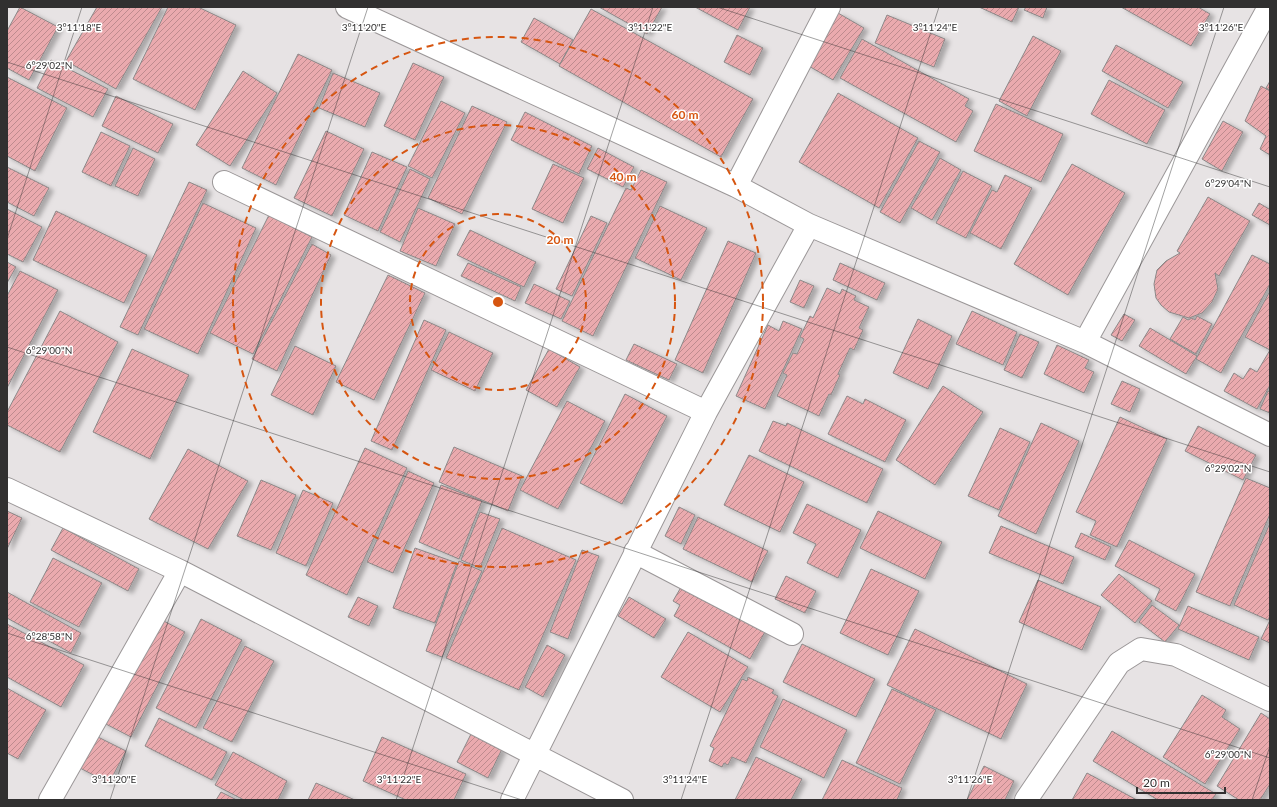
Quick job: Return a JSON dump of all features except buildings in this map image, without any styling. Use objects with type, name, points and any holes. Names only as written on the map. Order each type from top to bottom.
[{"type":"street","points":[[347,7],[370,12],[736,186],[809,225],[1085,342],[1270,435]]},
{"type":"street","points":[[736,186],[829,7]]},
{"type":"street","points":[[1085,342],[1269,7]]},
{"type":"street","points":[[224,182],[706,412]]},
{"type":"street","points":[[512,800],[706,412],[809,225]]},
{"type":"street","points":[[7,489],[180,571],[622,800]]},
{"type":"street","points":[[636,552],[792,634]]},
{"type":"street","points":[[50,800],[180,571]]},
{"type":"street","points":[[1026,800],[1119,663],[1141,649],[1176,655],[1270,700]]}]
